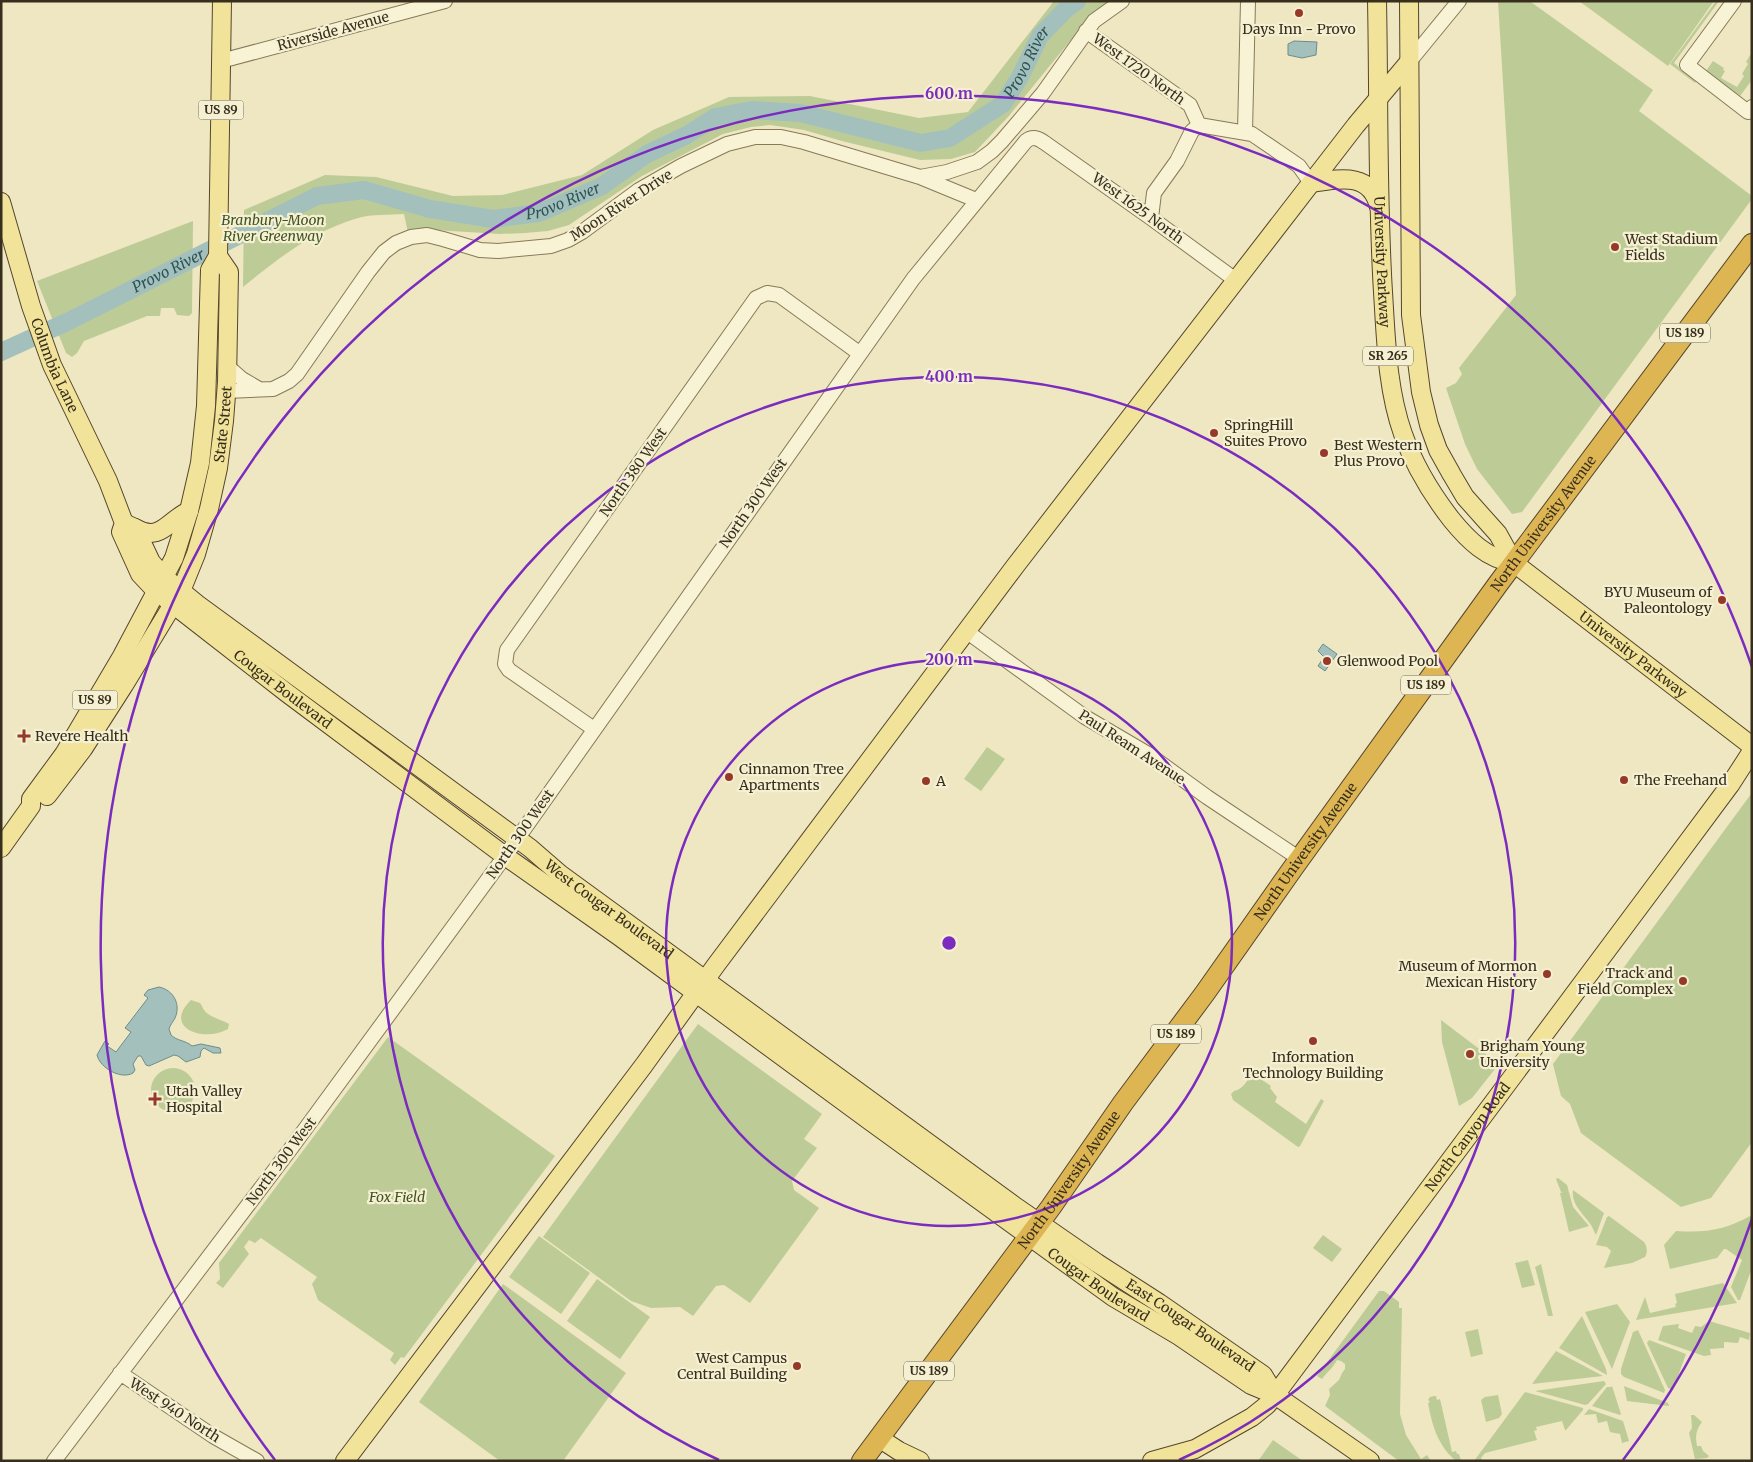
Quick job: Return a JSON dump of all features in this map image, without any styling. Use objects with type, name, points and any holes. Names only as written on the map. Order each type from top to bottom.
[{"type":"highway","name":"North University Avenue","points":[[862,1461],[1034,1229],[1123,1103],[1166,1048],[1300,859],[1514,564],[1752,244]]},
{"type":"main road","name":"State Street","points":[[160,584],[174,558],[189,511],[200,462],[206,406],[210,270],[218,256],[220,218],[222,1]]},
{"type":"main road","name":"University Parkway","points":[[1377,1],[1380,251],[1387,347],[1394,398],[1403,434],[1417,467],[1455,523],[1484,552],[1514,564],[1752,746]]},
{"type":"main road","name":"University Parkway","points":[[1409,1],[1412,315],[1421,392],[1435,442],[1452,475],[1465,497],[1498,534],[1514,564]]},
{"type":"main road","points":[[345,1461],[644,1065],[697,991],[966,631],[1311,183],[1409,62]]},
{"type":"main road","points":[[1311,183],[1344,178],[1356,180],[1372,191],[1379,208]]},
{"type":"main road","name":"Columbia Lane","points":[[1,202],[31,306],[52,365],[129,525],[121,532],[139,570],[160,584]]},
{"type":"main road","name":"State Street","points":[[176,598],[196,554],[209,509],[223,433],[227,366],[229,272],[218,256]]},
{"type":"main road","points":[[207,367],[214,370],[219,386],[226,391]]},
{"type":"main road","points":[[129,525],[147,533],[161,532],[181,514],[189,511]]},
{"type":"main road","name":"Cougar Boulevard","points":[[160,584],[287,693],[410,784]]},
{"type":"main road","name":"US 89","points":[[1,848],[31,806],[31,799],[64,754],[129,643],[160,584]]},
{"type":"main road","name":"Cougar Boulevard","points":[[176,598],[339,707]]},
{"type":"main road","name":"US 89","points":[[31,806],[40,806],[83,749],[132,674],[176,598]]},
{"type":"main road","name":"West Cougar Boulevard","points":[[339,707],[517,839],[697,991],[880,1108]]},
{"type":"main road","name":"North Canyon Road","points":[[1152,1461],[1195,1449],[1252,1416],[1267,1405],[1711,810],[1752,751]]},
{"type":"main road","name":"West Cougar Boulevard","points":[[410,784],[505,856],[697,991],[878,1127],[908,1147]]},
{"type":"main road","name":"Cougar Boulevard","points":[[880,1108],[1034,1229],[1113,1297],[1170,1330]]},
{"type":"main road","name":"Cougar Boulevard","points":[[908,1147],[950,1179],[1120,1278]]},
{"type":"main road","name":"East Cougar Boulevard","points":[[1120,1278],[1262,1375],[1275,1395]]},
{"type":"main road","name":"East Cougar Boulevard","points":[[1170,1330],[1251,1385],[1275,1395]]},
{"type":"main road","points":[[1275,1395],[1370,1461]]},
{"type":"main road","points":[[879,1438],[899,1451],[920,1461]]},
{"type":"street","name":"Riverside Avenue","points":[[221,60],[445,1]]},
{"type":"street","points":[[920,177],[947,172],[977,162],[992,151],[1044,93],[1054,75],[1094,20],[1122,1]]},
{"type":"street","points":[[1244,132],[1248,1]]},
{"type":"street","points":[[1409,62],[1459,1]]},
{"type":"street","points":[[1734,1],[1687,65],[1750,109]]},
{"type":"street","name":"West 1720 North","points":[[1086,31],[1190,105],[1199,126]]},
{"type":"street","points":[[1151,218],[1154,193],[1177,161],[1192,131],[1199,126],[1252,134],[1299,166],[1311,183]]},
{"type":"street","name":"Moon River Drive","points":[[226,391],[273,389],[289,381],[297,374],[384,252],[396,243],[411,238],[435,237],[480,250],[498,251],[551,246],[568,240],[582,232],[639,190],[681,166],[727,144],[755,137],[781,137],[804,142],[920,177]]},
{"type":"street","name":"North 300 West","points":[[54,1461],[292,1147],[505,856],[859,352],[913,279],[1021,146],[1030,138],[1037,138]]},
{"type":"street","name":"West 1625 North","points":[[1037,138],[1237,281]]},
{"type":"street","points":[[920,177],[976,200]]},
{"type":"street","name":"North 380 West","points":[[594,729],[509,670],[505,664],[507,650],[753,302],[760,295],[773,293],[785,298],[859,352]]},
{"type":"street","points":[[227,366],[242,379],[260,389]]},
{"type":"street","name":"Paul Ream Avenue","points":[[966,631],[1077,711],[1148,754],[1207,797],[1300,859]]},
{"type":"street","name":"West 940 North","points":[[120,1373],[213,1436],[257,1461]]},
{"type":"green space","name":"Branbury-Moon River Greenway","points":[[1054,1],[1111,1],[1092,14],[1008,117],[975,152],[951,159],[920,160],[804,130],[770,125],[751,127],[723,134],[642,176],[569,225],[548,231],[525,233],[500,234],[434,230],[408,233],[404,214],[363,217],[325,230],[297,246],[243,287],[244,210],[325,175],[376,177],[453,196],[502,195],[582,175],[653,130],[729,97],[810,96],[919,118],[968,112]]},
{"type":"green space","name":"West Stadium Fields","points":[[1498,1],[1532,1],[1653,90],[1639,111],[1752,196],[1752,199],[1522,512],[1512,514],[1477,469],[1465,444],[1446,388],[1456,383],[1462,374],[1459,368],[1516,295]]},
{"type":"green space","points":[[1579,1],[1714,1],[1668,66]]},
{"type":"green space","points":[[1716,1],[1719,1],[1674,63],[1696,81],[1695,83],[1670,64]]},
{"type":"green space","points":[[1752,52],[1752,80],[1740,96],[1706,71],[1713,61],[1724,68],[1723,70],[1725,71],[1721,78],[1737,87],[1744,76],[1742,74],[1748,64],[1746,62]]},
{"type":"green space","points":[[193,221],[192,313],[189,316],[177,315],[174,308],[161,308],[160,316],[147,316],[84,341],[77,353],[72,357],[66,353],[37,281]]},
{"type":"green space","points":[[987,747],[1005,759],[981,791],[964,779]]},
{"type":"green space","name":"Track and Field Complex","points":[[1751,794],[1752,1142],[1711,1198],[1681,1207],[1581,1133],[1570,1104],[1561,1096],[1553,1064]]},
{"type":"green space","points":[[191,1000],[200,1003],[209,1015],[229,1024],[228,1029],[208,1034],[190,1030],[184,1025],[181,1018],[183,1010]]},
{"type":"green space","points":[[1441,1020],[1499,1064],[1472,1098],[1459,1106],[1442,1042]]},
{"type":"green space","points":[[698,1024],[822,1114],[804,1139],[817,1148],[792,1181],[794,1190],[819,1208],[750,1303],[724,1285],[716,1286],[693,1316],[680,1307],[651,1308],[631,1301],[543,1237]]},
{"type":"green space","name":"Fox Field","points":[[388,1037],[555,1156],[404,1358],[401,1357],[395,1365],[390,1360],[394,1353],[318,1300],[312,1284],[317,1277],[261,1238],[255,1243],[249,1240],[244,1247],[249,1254],[223,1288],[216,1283],[220,1279],[219,1263]]},
{"type":"green space","points":[[169,1068],[177,1068],[189,1074],[195,1090],[189,1106],[177,1112],[169,1112],[157,1106],[151,1094],[151,1086],[157,1074]]},
{"type":"green space","points":[[1252,1073],[1271,1086],[1270,1088],[1277,1097],[1275,1102],[1306,1124],[1321,1099],[1324,1101],[1300,1146],[1298,1147],[1233,1100],[1231,1094],[1243,1086]]},
{"type":"green space","points":[[1558,1178],[1567,1185],[1573,1207],[1589,1226],[1569,1232],[1560,1193],[1563,1192],[1561,1192],[1556,1179]]},
{"type":"green space","points":[[1573,1190],[1604,1213],[1596,1235],[1591,1225],[1578,1209],[1574,1200]]},
{"type":"green space","points":[[1752,1215],[1752,1268],[1740,1300],[1738,1300],[1731,1287],[1742,1260],[1726,1249],[1717,1258],[1670,1269],[1664,1245],[1676,1231],[1706,1231],[1733,1224]]},
{"type":"green space","points":[[1609,1216],[1644,1242],[1647,1249],[1645,1257],[1632,1263],[1604,1268],[1611,1251],[1607,1247],[1596,1245]]},
{"type":"green space","points":[[1323,1235],[1342,1249],[1332,1262],[1313,1248]]},
{"type":"green space","points":[[539,1236],[590,1273],[561,1314],[509,1277]]},
{"type":"green space","points":[[1528,1260],[1535,1285],[1522,1288],[1515,1263]]},
{"type":"green space","points":[[1541,1264],[1553,1316],[1548,1316],[1535,1267]]},
{"type":"green space","points":[[597,1279],[650,1317],[620,1359],[567,1321]]},
{"type":"green space","points":[[1723,1283],[1737,1303],[1636,1320],[1645,1297],[1650,1313],[1676,1307],[1675,1294]]},
{"type":"green space","points":[[503,1284],[626,1373],[563,1461],[500,1461],[419,1402]]},
{"type":"green space","points":[[1379,1291],[1384,1291],[1399,1302],[1399,1308],[1402,1308],[1400,1414],[1406,1435],[1421,1459],[1427,1455],[1431,1461],[1399,1461],[1325,1406],[1330,1395],[1329,1389],[1339,1380],[1345,1369],[1345,1364],[1337,1360],[1322,1379],[1317,1376]]},
{"type":"green space","points":[[1617,1304],[1630,1322],[1612,1369],[1585,1312]]},
{"type":"green space","points":[[1582,1316],[1606,1369],[1607,1375],[1559,1348]]},
{"type":"green space","points":[[1709,1321],[1750,1333],[1749,1340],[1740,1337],[1738,1343],[1724,1342],[1724,1348],[1710,1349],[1711,1355],[1704,1356],[1658,1340],[1663,1326],[1679,1324],[1678,1328],[1692,1333],[1695,1326],[1701,1327]]},
{"type":"green space","points":[[1478,1329],[1483,1354],[1471,1357],[1465,1332]]},
{"type":"green space","points":[[1638,1330],[1665,1390],[1664,1393],[1624,1377],[1621,1374],[1633,1332]]},
{"type":"green space","points":[[1649,1340],[1686,1354],[1673,1390],[1668,1388],[1647,1343]]},
{"type":"green space","points":[[1556,1351],[1603,1376],[1532,1384]]},
{"type":"green space","points":[[1604,1381],[1606,1384],[1585,1405],[1535,1391]]},
{"type":"green space","points":[[1612,1386],[1620,1415],[1592,1406],[1607,1387]]},
{"type":"green space","points":[[1624,1386],[1668,1403],[1669,1406],[1627,1401]]},
{"type":"green space","points":[[1525,1392],[1583,1408],[1583,1410],[1566,1430],[1562,1421],[1536,1427],[1537,1430],[1534,1431],[1537,1440],[1485,1453],[1481,1458],[1482,1460],[1474,1461]]},
{"type":"green space","points":[[1498,1395],[1502,1414],[1499,1418],[1486,1422],[1481,1400],[1485,1397]]},
{"type":"green space","points":[[1436,1396],[1437,1400],[1440,1399],[1452,1452],[1456,1451],[1459,1454],[1461,1461],[1456,1461],[1450,1455],[1437,1435],[1428,1403],[1430,1402],[1428,1400],[1430,1397]]},
{"type":"green space","points":[[1589,1409],[1623,1421],[1629,1441],[1622,1443],[1620,1434],[1610,1432],[1607,1421],[1598,1423],[1596,1414],[1584,1415]]},
{"type":"green space","points":[[1691,1415],[1694,1415],[1702,1422],[1697,1430],[1696,1442],[1697,1446],[1701,1446],[1703,1451],[1709,1456],[1707,1458],[1695,1459],[1689,1433],[1692,1428]]},
{"type":"green space","points":[[1273,1440],[1303,1461],[1258,1461]]},
{"type":"water","points":[[1294,41],[1317,42],[1316,55],[1302,58],[1288,55],[1288,44]]},
{"type":"water","name":"Glenwood Pool","points":[[1323,644],[1337,654],[1325,671],[1318,666],[1324,657],[1318,651]]},
{"type":"water","points":[[159,987],[169,991],[177,1003],[177,1013],[169,1029],[171,1035],[192,1046],[201,1044],[220,1048],[221,1053],[213,1053],[204,1048],[201,1051],[200,1057],[186,1062],[174,1055],[149,1066],[146,1065],[141,1056],[138,1056],[133,1064],[135,1070],[133,1073],[123,1075],[112,1072],[102,1064],[97,1055],[105,1041],[109,1044],[107,1046],[116,1052],[131,1032],[125,1028],[148,998],[144,995],[148,990]]},
{"type":"waterway","name":"Provo River","points":[[1,352],[69,321],[317,196],[364,190],[430,209],[493,219],[539,213],[602,186],[647,154],[687,135],[715,117],[752,110],[800,113],[921,143],[950,138],[1003,104],[1020,77],[1040,36],[1066,9],[1077,1]]},
{"type":"place","name":"Days Inn - Provo","points":[[1299,13]]},
{"type":"place","name":"West Stadium Fields","points":[[1615,247]]},
{"type":"place","name":"SpringHill Suites Provo","points":[[1214,433]]},
{"type":"place","name":"Best Western Plus Provo","points":[[1324,453]]},
{"type":"place","name":"BYU Museum of Paleontology","points":[[1722,600]]},
{"type":"place","name":"Glenwood Pool","points":[[1327,661]]},
{"type":"place","name":"Revere Health","points":[[24,736]]},
{"type":"place","name":"Cinnamon Tree Apartments","points":[[729,777]]},
{"type":"place","name":"The Freehand","points":[[1624,780]]},
{"type":"place","name":"A","points":[[926,781]]},
{"type":"place","name":"Museum of Mormon Mexican History","points":[[1547,974]]},
{"type":"place","name":"Track and Field Complex","points":[[1683,981]]},
{"type":"place","name":"Information Technology Building","points":[[1313,1041]]},
{"type":"place","name":"Brigham Young University","points":[[1470,1054]]},
{"type":"place","name":"Utah Valley Hospital","points":[[155,1099]]},
{"type":"place","name":"West Campus Central Building","points":[[797,1366]]}]
